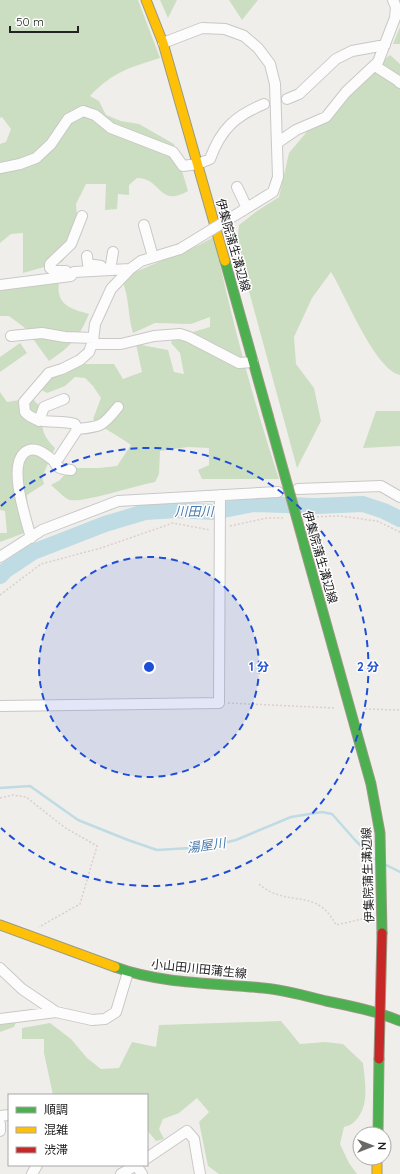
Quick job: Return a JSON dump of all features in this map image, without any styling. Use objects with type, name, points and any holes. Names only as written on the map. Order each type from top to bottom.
[{"type":"main road","name":"伊集院蒲生溝辺線","points":[[146,0],[163,43],[198,164],[372,791],[380,833],[382,895],[378,1126]]},
{"type":"main road","name":"小山田川田蒲生線","points":[[0,925],[128,972],[190,982],[265,988],[380,1013],[400,1021]]},
{"type":"street","points":[[277,143],[296,130],[326,118],[346,92],[375,66],[395,18],[396,7],[393,0]]},
{"type":"street","points":[[77,428],[75,424],[65,421],[38,421],[30,417],[25,412],[24,402],[48,373],[62,370],[80,360],[89,352],[95,324],[111,290],[130,269],[141,260],[180,249],[273,192],[278,177],[275,84],[270,64],[258,48],[244,36],[224,28],[202,28],[163,43]]},
{"type":"street","points":[[287,98],[299,94],[336,59],[352,51],[385,45]]},
{"type":"street","points":[[375,66],[400,83]]},
{"type":"street","points":[[0,168],[20,164],[36,158],[51,144],[68,119],[83,111],[94,115],[111,128],[173,152],[183,166],[198,164],[210,159],[215,145],[225,130],[244,112],[264,104]]},
{"type":"street","points":[[237,187],[244,210]]},
{"type":"street","points":[[73,274],[54,271],[50,268],[50,264],[71,244],[82,216]]},
{"type":"street","points":[[144,225],[153,257]]},
{"type":"street","points":[[110,268],[113,252]]},
{"type":"street","points":[[87,256],[88,264],[110,268],[130,269]]},
{"type":"street","points":[[0,285],[110,268]]},
{"type":"street","points":[[62,283],[73,274]]},
{"type":"street","points":[[11,336],[42,333],[121,344],[154,336],[180,334],[189,337],[239,363],[253,362]]},
{"type":"street","points":[[38,421],[44,407],[64,399]]},
{"type":"street","points":[[77,428],[94,427],[105,423],[118,407]]},
{"type":"street","points":[[54,461],[58,459],[77,428]]},
{"type":"street","points":[[31,538],[16,476],[19,458],[27,450],[36,449],[54,461],[56,466],[62,469],[71,470]]},
{"type":"street","points":[[298,489],[381,486],[400,497]]},
{"type":"street","points":[[0,557],[42,530],[118,501],[278,492]]},
{"type":"street","points":[[0,706],[219,703],[220,495]]},
{"type":"street","points":[[0,968],[22,989],[56,1012]]},
{"type":"street","points":[[0,1019],[56,1012],[92,1020],[105,1019],[116,1012],[128,972]]},
{"type":"street","points":[[0,1124],[0,1131]]},
{"type":"street","points":[[148,1157],[187,1131],[194,1139],[200,1174]]},
{"type":"street","points":[[121,1174],[134,1166]]},
{"type":"path","points":[[308,517],[339,516],[376,521],[400,532]]},
{"type":"path","points":[[0,595],[41,564],[101,548],[173,522],[206,530],[267,518],[285,518]]},
{"type":"path","points":[[219,703],[334,708]]},
{"type":"path","points":[[365,709],[400,710]]},
{"type":"path","points":[[0,798],[14,794],[26,797],[64,828],[97,846],[80,904],[39,927],[32,936]]},
{"type":"path","points":[[259,884],[266,890],[280,897],[309,900],[321,905],[330,913],[336,925],[362,919],[382,921]]},
{"type":"green space","points":[[0,0],[138,0],[160,58],[122,71],[107,81],[90,96],[99,101],[106,115],[121,121],[139,124],[174,144],[188,191],[171,196],[165,194],[151,182],[145,179],[137,178],[129,185],[129,195],[118,194],[117,209],[105,210],[106,184],[86,184],[76,204],[78,227],[72,248],[62,262],[23,273],[23,233],[11,234],[0,243],[0,144],[6,142],[11,129],[2,117],[0,118]]},
{"type":"green space","points":[[160,0],[177,0],[168,18]]},
{"type":"green space","points":[[229,0],[258,0],[242,20]]},
{"type":"green space","points":[[400,27],[400,44],[393,44]]},
{"type":"green space","points":[[390,55],[400,64],[400,375],[390,370],[371,346],[331,272],[312,298],[294,337],[296,364],[314,388],[321,421],[297,468],[237,247],[239,225],[279,197],[289,153],[310,128],[362,75]]},
{"type":"green space","points":[[214,237],[243,359],[279,479],[202,479],[198,470],[209,465],[209,448],[188,447],[160,451],[159,474],[155,482],[86,499],[68,499],[51,485],[60,480],[70,468],[99,468],[117,466],[131,445],[93,419],[101,398],[93,386],[85,378],[75,377],[65,386],[47,393],[36,387],[59,367],[75,364],[114,364],[123,379],[142,372],[136,344],[168,350],[174,372],[184,374],[180,353],[171,343],[177,331],[193,332],[210,327],[210,317],[191,324],[155,323],[133,333],[126,292],[121,278],[199,245]]},
{"type":"green space","points":[[60,277],[59,293],[64,303],[69,307],[89,314],[81,330],[73,341],[63,351],[49,361],[25,328],[9,316],[0,316],[0,283]]},
{"type":"green space","points":[[20,343],[27,353],[0,372],[0,357]]},
{"type":"green space","points":[[0,392],[7,402],[32,398],[43,410],[43,431],[47,439],[55,448],[42,477],[44,484],[27,495],[28,514],[35,529],[0,542],[0,533],[7,533],[5,511],[0,510]]},
{"type":"green space","points":[[376,411],[400,411],[400,446],[363,448]]},
{"type":"green space","points":[[17,1020],[14,1027],[0,1032],[0,1023]]},
{"type":"green space","points":[[281,1021],[300,1044],[325,1042],[343,1044],[363,1063],[365,1078],[365,1101],[363,1109],[354,1122],[344,1127],[340,1144],[349,1163],[357,1174],[219,1174],[208,1166],[199,1122],[209,1112],[197,1098],[179,1113],[163,1119],[159,1129],[164,1139],[156,1141],[148,1131],[148,1094],[53,1094],[44,1053],[44,1039],[22,1039],[22,1028],[50,1023],[71,1039],[87,1058],[101,1069],[119,1068],[132,1042],[156,1047],[159,1025]]},
{"type":"waterway","name":"川田川","points":[[0,576],[6,570],[33,552],[105,524],[145,512],[177,510],[213,512],[254,504],[316,506],[363,504],[384,511],[400,519]]},
{"type":"waterway","name":"湯屋川","points":[[0,788],[30,786],[78,820],[157,850],[207,847],[236,840],[291,817],[322,812],[332,814],[374,859]]},
{"type":"waterway","name":"湯屋川","points":[[386,865],[400,872]]},
{"type":"traffic: fast","points":[[225,261],[268,415]]},
{"type":"traffic: fast","points":[[268,415],[305,548]]},
{"type":"traffic: fast","points":[[305,548],[371,784],[380,833],[382,933]]},
{"type":"traffic: fast","points":[[115,967],[133,973],[170,980],[263,988],[287,992],[363,1009],[400,1021]]},
{"type":"traffic: fast","points":[[378,1126],[379,1059]]},
{"type":"traffic: slow","points":[[146,0],[163,43],[225,261]]},
{"type":"traffic: slow","points":[[0,925],[115,967]]},
{"type":"traffic: slow","points":[[377,1166],[377,1174]]},
{"type":"traffic: jam","points":[[379,1059],[382,933]]}]
